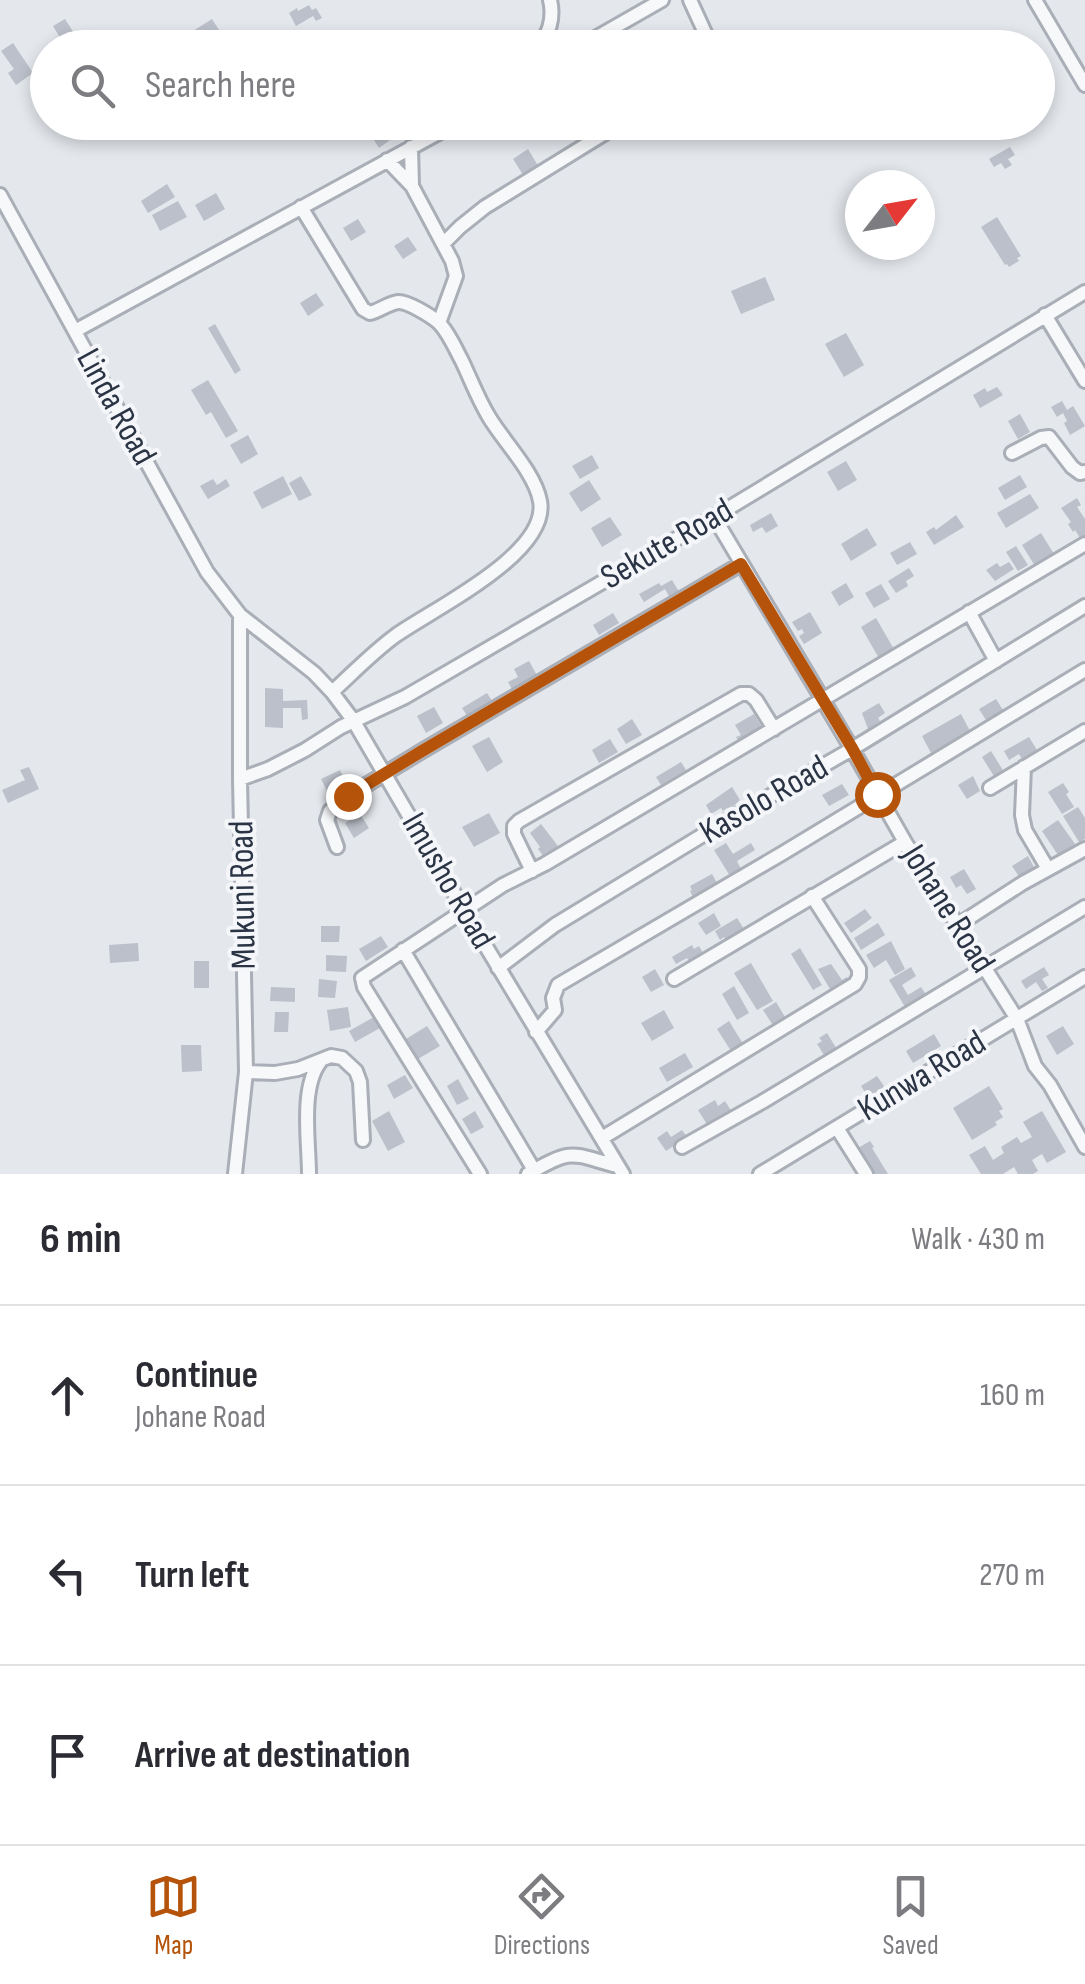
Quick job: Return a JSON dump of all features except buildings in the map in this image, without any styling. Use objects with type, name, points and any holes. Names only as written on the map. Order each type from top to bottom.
[{"type":"street","points":[[548,30],[553,13],[550,0]]},
{"type":"street","points":[[610,30],[662,0]]},
{"type":"street","points":[[690,0],[704,30]]},
{"type":"street","points":[[1035,0],[1053,30]]},
{"type":"street","points":[[1055,34],[1085,85]]},
{"type":"street","points":[[75,331],[425,140]]},
{"type":"street","points":[[444,244],[485,207],[593,140]]},
{"type":"street","points":[[411,147],[412,186]]},
{"type":"street","points":[[388,160],[412,186],[444,244],[456,276],[440,323]]},
{"type":"street","name":"Linda Road","points":[[0,194],[207,572],[240,615]]},
{"type":"street","points":[[301,207],[363,309],[370,313],[402,302],[412,304],[440,323],[486,413],[538,491],[542,506],[531,536],[498,569],[398,633],[332,692]]},
{"type":"street","name":"Sekute Road","points":[[240,779],[268,769],[353,720],[405,698],[1085,292]]},
{"type":"street","points":[[1045,315],[1085,381]]},
{"type":"street","points":[[1071,358],[1085,351]]},
{"type":"street","points":[[1012,453],[1041,438],[1049,438],[1072,467],[1085,472]]},
{"type":"street","name":"Johane Road","points":[[714,517],[905,842],[1017,1019],[1035,1066],[1085,1147]]},
{"type":"street","points":[[480,1174],[364,987],[362,978],[367,972],[464,910],[1085,544]]},
{"type":"street","points":[[336,847],[327,820],[330,811],[348,796],[741,564]]},
{"type":"street","name":"Kasolo Road","points":[[498,968],[554,925],[1085,606]]},
{"type":"street","points":[[969,612],[996,660]]},
{"type":"street","name":"Imusho Road","points":[[240,615],[314,674],[353,720],[620,1170]]},
{"type":"street","name":"Mukuni Road","points":[[235,1174],[246,1072],[240,615]]},
{"type":"street","points":[[536,1032],[555,1010],[552,998],[558,985],[1085,670]]},
{"type":"street","points":[[532,871],[514,826],[534,812],[741,694],[756,700],[774,729]]},
{"type":"street","points":[[990,788],[1085,730]]},
{"type":"street","points":[[1024,767],[1025,830],[1048,869]]},
{"type":"street","points":[[674,979],[905,842]]},
{"type":"street","points":[[958,925],[1085,849]]},
{"type":"street","points":[[602,1138],[856,984],[859,969],[812,896]]},
{"type":"street","points":[[682,1147],[1085,907]]},
{"type":"street","points":[[403,950],[458,1039],[531,1172],[568,1154],[581,1154],[620,1170]]},
{"type":"street","name":"Kunwa Road","points":[[760,1174],[1085,978]]},
{"type":"street","points":[[246,1072],[298,1070],[331,1056],[342,1058],[360,1082],[363,1140]]},
{"type":"street","points":[[308,1174],[311,1076],[320,1062]]},
{"type":"street","points":[[837,1128],[866,1174]]},
{"type":"route","points":[[348,796],[741,564],[877,794]]}]
